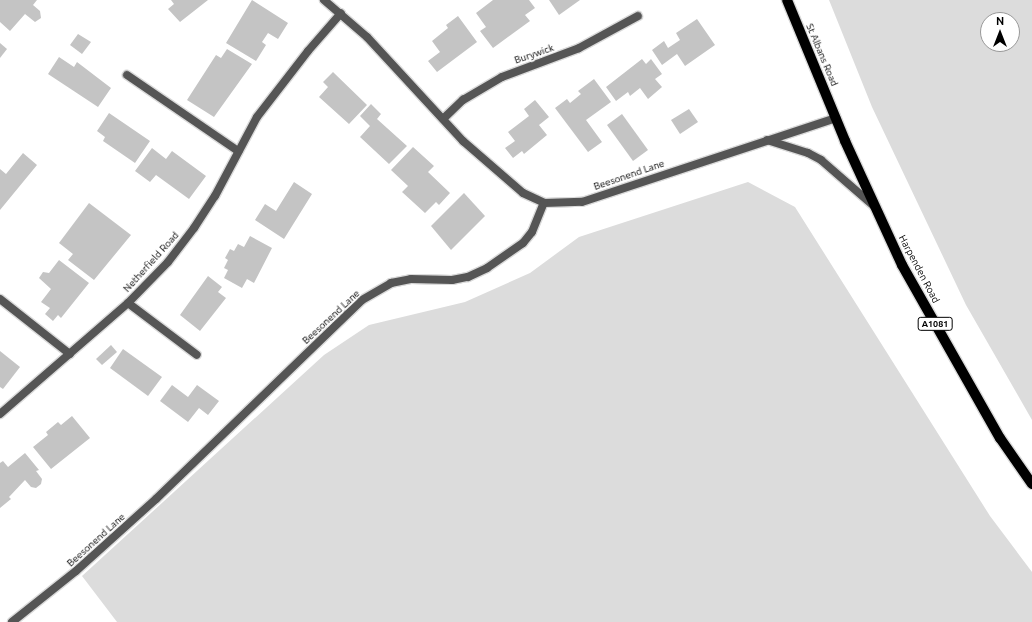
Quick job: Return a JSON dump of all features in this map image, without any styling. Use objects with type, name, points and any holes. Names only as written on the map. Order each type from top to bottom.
[{"type":"main road","name":"St Albans Road","points":[[787,0],[836,118]]},
{"type":"main road","name":"Harpenden Road","points":[[836,118],[902,265],[1000,438],[1032,484]]},
{"type":"street","points":[[324,0],[341,13],[367,37],[443,119],[523,193],[544,203]]},
{"type":"street","name":"Netherfield Road","points":[[0,414],[128,303],[168,262],[194,228],[257,117],[286,78],[341,13]]},
{"type":"street","name":"Burywick","points":[[443,119],[463,100],[496,80],[579,48],[638,16]]},
{"type":"street","points":[[127,75],[238,151]]},
{"type":"street","name":"Beesonend Lane","points":[[12,622],[76,571],[156,499],[362,300],[391,283],[411,279],[452,280],[468,277],[487,268],[523,243],[532,232],[544,203],[555,205],[582,202],[836,118]]},
{"type":"street","points":[[767,140],[808,153],[821,160],[875,207]]},
{"type":"street","points":[[0,299],[70,354]]},
{"type":"street","name":"Netherfield Road","points":[[128,303],[197,355]]},
{"type":"shaded area","points":[[829,0],[1032,0],[1032,420],[966,305],[872,107]]},
{"type":"shaded area","points":[[748,182],[795,207],[990,516],[1032,572],[1032,622],[117,622],[82,576],[324,355],[369,325],[465,302],[530,273],[579,237]]},
{"type":"building","points":[[0,0],[37,0],[33,5],[40,11],[41,18],[35,22],[25,14],[10,31],[0,22]]},
{"type":"building","points":[[171,0],[208,0],[180,22],[168,9],[174,4]]},
{"type":"building","points":[[252,0],[288,23],[278,39],[268,33],[262,42],[266,45],[256,61],[226,43]]},
{"type":"building","points":[[493,0],[529,0],[535,8],[525,15],[530,21],[493,48],[480,31],[486,27],[476,13]]},
{"type":"building","points":[[549,0],[580,0],[559,15]]},
{"type":"building","points":[[458,16],[477,42],[437,72],[428,61],[440,52],[432,41],[448,28],[446,25]]},
{"type":"building","points":[[697,19],[715,45],[685,66],[677,54],[662,65],[652,50],[664,41],[668,48],[680,40],[676,33]]},
{"type":"building","points":[[78,34],[91,42],[82,54],[70,45]]},
{"type":"building","points":[[0,43],[7,49],[0,58]]},
{"type":"building","points":[[227,49],[252,64],[214,117],[187,100],[216,55],[221,58]]},
{"type":"building","points":[[59,57],[74,67],[77,62],[111,88],[98,107],[48,74]]},
{"type":"building","points":[[642,59],[646,64],[651,59],[662,74],[655,79],[662,87],[648,99],[640,88],[630,96],[628,92],[616,101],[606,87]]},
{"type":"building","points":[[333,72],[367,105],[349,124],[319,97],[328,87],[323,82]]},
{"type":"building","points":[[594,79],[611,102],[586,120],[602,142],[588,152],[555,108],[567,99],[570,103],[581,94],[578,91]]},
{"type":"building","points":[[535,100],[549,117],[539,125],[547,135],[524,154],[522,151],[513,158],[505,148],[515,141],[508,132],[529,116],[524,109]]},
{"type":"building","points":[[371,104],[381,114],[377,119],[407,146],[389,164],[360,137],[370,126],[360,116]]},
{"type":"building","points":[[689,109],[698,122],[680,134],[671,120]]},
{"type":"building","points":[[109,113],[150,141],[135,163],[103,141],[105,137],[97,131]]},
{"type":"building","points":[[622,114],[648,150],[633,161],[607,125]]},
{"type":"building","points":[[413,147],[434,166],[428,172],[450,193],[439,205],[436,202],[425,213],[402,192],[408,186],[391,170]]},
{"type":"building","points":[[152,148],[166,159],[172,151],[206,176],[189,199],[156,175],[150,182],[135,171]]},
{"type":"building","points":[[23,153],[37,165],[0,210],[0,169],[6,174]]},
{"type":"building","points":[[294,182],[312,194],[284,239],[255,220],[265,204],[276,211]]},
{"type":"building","points":[[464,193],[485,216],[451,250],[431,226]]},
{"type":"building","points":[[89,203],[131,235],[94,280],[68,260],[73,254],[59,243]]},
{"type":"building","points":[[250,236],[272,248],[254,283],[247,279],[242,288],[224,278],[228,270],[224,268],[228,260],[225,258],[230,249],[234,251],[238,244],[244,247]]},
{"type":"building","points":[[59,260],[89,283],[61,318],[58,315],[53,321],[45,314],[50,308],[41,302],[51,289],[39,278],[43,272],[49,273]]},
{"type":"building","points":[[208,276],[222,287],[218,292],[226,298],[200,331],[180,315]]},
{"type":"building","points":[[111,345],[117,352],[102,365],[96,359]]},
{"type":"building","points":[[123,349],[162,377],[148,396],[110,368]]},
{"type":"building","points":[[0,351],[20,367],[3,389],[0,387]]},
{"type":"building","points":[[172,385],[188,397],[197,385],[219,401],[208,415],[199,408],[188,422],[160,401]]},
{"type":"building","points":[[72,416],[90,438],[51,469],[33,447],[48,435],[46,432],[58,422],[61,425]]},
{"type":"building","points":[[25,453],[39,470],[36,471],[42,479],[41,484],[36,488],[31,487],[25,480],[9,497],[11,499],[0,508],[0,463],[3,461],[8,467]]}]
